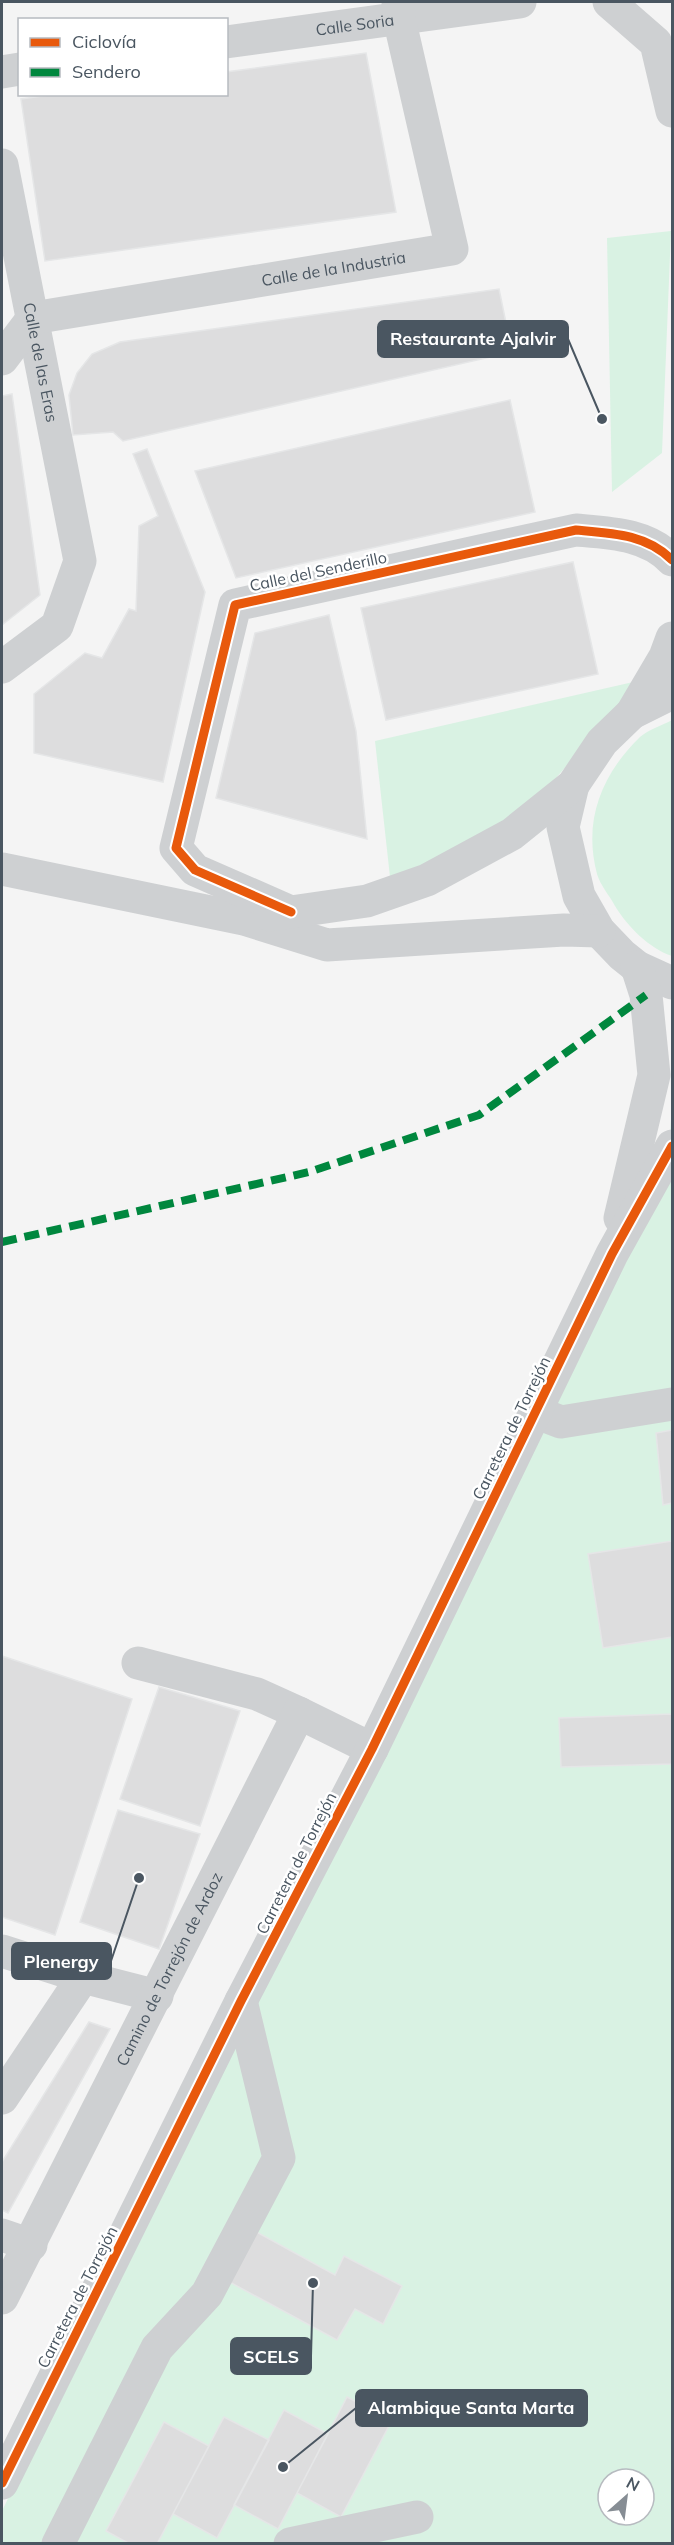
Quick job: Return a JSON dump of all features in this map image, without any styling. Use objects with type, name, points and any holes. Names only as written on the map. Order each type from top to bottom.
[{"type":"street","name":"Calle Soria","points":[[228,42],[398,10],[520,2]]},
{"type":"street","points":[[609,2],[656,44],[672,111]]},
{"type":"street","name":"Calle de la Industria","points":[[33,318],[452,249],[398,10]]},
{"type":"street","points":[[2,72],[18,69]]},
{"type":"street","name":"Calle de las Eras","points":[[2,165],[80,561],[57,626],[2,667]]},
{"type":"street","points":[[2,359],[33,318]]},
{"type":"street","name":"Calle del Senderillo","points":[[291,912],[195,870],[176,848],[235,605],[576,531],[621,533],[661,548],[672,560]]},
{"type":"street","points":[[244,919],[367,901],[427,880],[512,834],[573,785],[602,742],[632,713],[665,657],[672,638]]},
{"type":"street","points":[[632,713],[672,693]]},
{"type":"street","points":[[573,785],[563,826],[579,896],[599,931],[637,967],[672,983]]},
{"type":"street","points":[[2,869],[244,919],[327,945],[564,930],[599,931]]},
{"type":"street","points":[[612,1254],[654,1075],[646,995],[637,967]]},
{"type":"street","points":[[612,1254],[672,1146]]},
{"type":"street","name":"Carretera de Torrejón","points":[[2,2483],[242,2001],[372,1749],[612,1254]]},
{"type":"street","points":[[535,1412],[561,1422],[672,1404]]},
{"type":"street","points":[[138,1663],[257,1694],[372,1749]]},
{"type":"street","name":"Camino de Torrejón de Ardoz","points":[[2,2298],[16,2240],[157,1996],[299,1713]]},
{"type":"street","points":[[2,1951],[83,1977],[157,1996]]},
{"type":"street","points":[[2,2098],[83,1977]]},
{"type":"street","points":[[58,2544],[158,2348],[207,2294],[279,2158],[242,2001]]},
{"type":"street","points":[[290,2544],[417,2517]]},
{"type":"green space","points":[[671,231],[662,453],[612,492],[607,238]]},
{"type":"green space","points":[[642,680],[526,812],[392,895],[375,741]]},
{"type":"green space","points":[[672,720],[672,956],[647,942],[620,914],[598,878],[592,836],[599,800],[615,767],[640,737]]},
{"type":"green space","points":[[672,1106],[672,2543],[2,2544],[2,2511],[670,1134]]},
{"type":"building","points":[[366,53],[396,212],[45,261],[21,99],[43,96],[228,96],[228,72]]},
{"type":"building","points":[[499,289],[512,352],[123,441],[113,432],[73,435],[69,395],[77,373],[92,354],[120,342]]},
{"type":"building","points":[[12,394],[40,595],[2,625],[2,396]]},
{"type":"building","points":[[510,400],[535,512],[236,578],[195,471]]},
{"type":"building","points":[[147,449],[205,592],[163,782],[34,753],[34,694],[85,653],[102,658],[129,609],[136,611],[139,526],[158,516],[133,454]]},
{"type":"building","points":[[573,562],[598,674],[386,720],[361,608]]},
{"type":"building","points":[[329,615],[356,731],[367,839],[216,798],[255,633]]},
{"type":"building","points":[[672,1430],[672,1503],[663,1505],[656,1433]]},
{"type":"building","points":[[672,1541],[672,1637],[603,1648],[588,1554]]},
{"type":"building","points":[[2,1656],[132,1699],[55,1935],[2,1917]]},
{"type":"building","points":[[159,1687],[240,1711],[200,1826],[120,1799]]},
{"type":"building","points":[[672,1714],[672,1764],[561,1767],[559,1718]]},
{"type":"building","points":[[118,1810],[200,1834],[159,1949],[80,1922]]},
{"type":"building","points":[[89,2022],[110,2029],[8,2213],[2,2210],[2,2162]]},
{"type":"building","points":[[251,2229],[335,2275],[344,2256],[402,2286],[383,2324],[355,2309],[337,2340],[224,2279]]},
{"type":"building","points":[[347,2397],[392,2420],[341,2517],[297,2493]]},
{"type":"building","points":[[284,2410],[328,2434],[278,2529],[234,2505]]},
{"type":"building","points":[[224,2417],[269,2440],[217,2538],[173,2514]]},
{"type":"building","points":[[164,2422],[209,2446],[157,2544],[130,2544],[106,2531]]},
{"type":"marked path","points":[[2,1242],[309,1172],[479,1115],[646,995]]},
{"type":"cycle path","points":[[291,912],[195,870],[176,848],[235,605],[576,530],[628,536],[651,545],[672,560]]},
{"type":"cycle path","points":[[2,2483],[241,2001],[372,1749],[612,1254],[672,1146]]},
{"type":"place","name":"Restaurante Ajalvir","points":[[602,419]]},
{"type":"place","name":"Plenergy","points":[[139,1878]]},
{"type":"place","name":"SCELS","points":[[313,2283]]},
{"type":"place","name":"Alambique Santa Marta","points":[[283,2467]]}]
